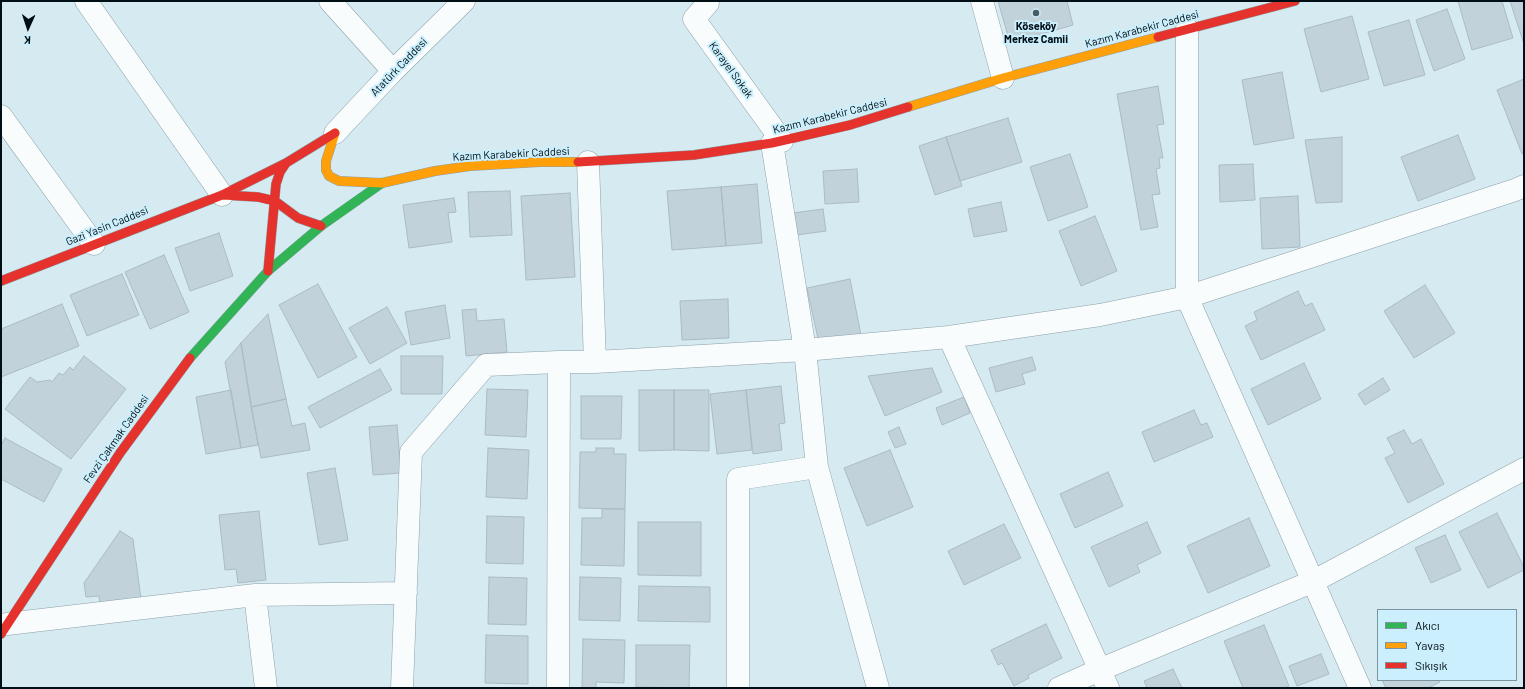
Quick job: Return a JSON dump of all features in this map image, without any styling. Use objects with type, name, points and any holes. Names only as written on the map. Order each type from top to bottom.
[{"type":"street","points":[[86,1],[222,195],[258,197],[275,201],[298,218],[321,226]]},
{"type":"street","points":[[330,1],[393,71]]},
{"type":"street","name":"Atatürk Caddesi","points":[[335,134],[393,71],[464,1]]},
{"type":"street","points":[[982,1],[1003,78]]},
{"type":"street","name":"Kazım Karabekir Caddesi","points":[[382,183],[435,171],[470,166],[540,162],[588,162],[694,155],[777,142],[850,125],[1003,78],[1187,29],[1240,8],[1295,1]]},
{"type":"street","name":"Karayel Sokak","points":[[708,2],[694,19],[777,142]]},
{"type":"street","points":[[1187,29],[1187,297],[1314,581],[1360,688]]},
{"type":"street","points":[[1,116],[94,244]]},
{"type":"street","points":[[332,187],[327,173],[326,161],[335,134]]},
{"type":"street","name":"Gazi Yasin Caddesi","points":[[1,282],[94,244],[222,195],[289,161],[335,134]]},
{"type":"street","points":[[777,142],[805,350],[817,467],[878,688]]},
{"type":"street","points":[[268,271],[276,184],[280,172],[289,161],[303,158],[311,161],[339,181],[382,183]]},
{"type":"street","points":[[588,162],[595,362]]},
{"type":"street","name":"Fevzi Çakmak Caddesi","points":[[4,629],[120,453],[184,364],[268,271],[331,218],[382,183]]},
{"type":"street","points":[[402,688],[411,452],[486,365],[595,362],[805,350],[948,337],[1100,315],[1187,297],[1524,186]]},
{"type":"street","points":[[331,218],[334,203]]},
{"type":"street","points":[[948,337],[1104,679]]},
{"type":"street","points":[[558,688],[559,362]]},
{"type":"street","points":[[738,688],[738,479],[817,467]]},
{"type":"street","points":[[1059,688],[1104,679],[1314,581],[1524,469]]},
{"type":"street","points":[[4,629],[255,595],[406,592]]},
{"type":"street","points":[[255,595],[266,688]]},
{"type":"building","name":"Köseköy Merkez Camii","points":[[998,1],[1067,1],[1073,25],[1010,43]]},
{"type":"building","points":[[1458,1],[1502,1],[1513,38],[1472,50]]},
{"type":"building","points":[[1510,1],[1524,1],[1524,44]]},
{"type":"building","points":[[1447,9],[1465,59],[1434,71],[1416,20]]},
{"type":"building","points":[[1352,16],[1369,79],[1321,92],[1304,29]]},
{"type":"building","points":[[1409,20],[1425,75],[1384,86],[1368,32]]},
{"type":"building","points":[[1282,72],[1294,138],[1254,145],[1242,80]]},
{"type":"building","points":[[1524,79],[1524,153],[1522,154],[1497,90]]},
{"type":"building","points":[[1158,86],[1164,124],[1157,125],[1163,158],[1159,158],[1160,168],[1156,169],[1160,194],[1152,195],[1158,227],[1141,230],[1117,94]]},
{"type":"building","points":[[1008,118],[1022,162],[960,181],[946,137]]},
{"type":"building","points":[[1458,135],[1475,179],[1418,201],[1401,157]]},
{"type":"building","points":[[946,137],[962,186],[935,195],[919,146]]},
{"type":"building","points":[[1342,137],[1342,202],[1316,203],[1305,140]]},
{"type":"building","points":[[1070,154],[1088,207],[1048,221],[1030,167]]},
{"type":"building","points":[[1253,164],[1255,200],[1220,202],[1219,165]]},
{"type":"building","points":[[857,169],[859,202],[825,204],[823,171]]},
{"type":"building","points":[[757,184],[762,243],[726,246],[721,187]]},
{"type":"building","points":[[721,187],[726,246],[672,250],[667,191]]},
{"type":"building","points":[[510,191],[512,235],[470,237],[468,192]]},
{"type":"building","points":[[570,193],[575,277],[526,280],[521,196]]},
{"type":"building","points":[[1298,196],[1300,247],[1262,249],[1260,198]]},
{"type":"building","points":[[454,198],[456,212],[448,213],[452,242],[409,248],[403,205]]},
{"type":"building","points":[[1001,202],[1007,231],[974,237],[968,209]]},
{"type":"building","points":[[823,209],[826,231],[796,235],[793,213]]},
{"type":"building","points":[[1095,216],[1117,271],[1081,286],[1059,231]]},
{"type":"building","points":[[219,233],[233,276],[190,291],[175,248]]},
{"type":"building","points":[[164,255],[189,312],[150,329],[125,272]]},
{"type":"building","points":[[122,274],[139,315],[87,336],[70,295]]},
{"type":"building","points":[[850,279],[861,335],[819,343],[807,288]]},
{"type":"building","points":[[318,284],[357,357],[318,378],[279,305]]},
{"type":"building","points":[[1425,285],[1455,333],[1414,358],[1384,311]]},
{"type":"building","points":[[1298,291],[1305,306],[1312,303],[1325,330],[1261,360],[1245,326],[1257,320],[1254,312]]},
{"type":"building","points":[[728,299],[729,338],[682,340],[680,301]]},
{"type":"building","points":[[62,304],[79,346],[1,377],[1,329]]},
{"type":"building","points":[[445,305],[450,338],[411,345],[405,312]]},
{"type":"building","points":[[387,307],[407,343],[370,364],[349,328]]},
{"type":"building","points":[[476,309],[477,321],[504,319],[507,352],[466,356],[462,310]]},
{"type":"building","points":[[268,314],[286,399],[251,407],[241,343]]},
{"type":"building","points":[[241,343],[258,445],[241,448],[225,362]]},
{"type":"building","points":[[84,356],[126,389],[71,459],[5,409],[30,377],[37,382],[50,380],[52,382],[59,373],[63,375],[70,367],[73,370]]},
{"type":"building","points":[[401,356],[443,356],[442,394],[401,394]]},
{"type":"building","points":[[1032,357],[1036,370],[1022,374],[1025,384],[996,392],[989,368]]},
{"type":"building","points":[[1304,363],[1321,399],[1268,425],[1251,389]]},
{"type":"building","points":[[932,368],[942,392],[885,416],[868,376]]},
{"type":"building","points":[[380,369],[392,390],[320,428],[308,407]]},
{"type":"building","points":[[1383,378],[1390,390],[1365,405],[1358,394]]},
{"type":"building","points":[[781,386],[785,423],[779,424],[782,450],[753,454],[746,390]]},
{"type":"building","points":[[487,389],[528,390],[526,437],[485,435]]},
{"type":"building","points":[[231,390],[241,448],[206,454],[196,397]]},
{"type":"building","points":[[639,390],[674,390],[674,450],[639,451]]},
{"type":"building","points":[[674,390],[709,390],[709,451],[674,450]]},
{"type":"building","points":[[746,390],[752,450],[717,454],[710,394]]},
{"type":"building","points":[[581,396],[622,396],[621,439],[581,439]]},
{"type":"building","points":[[964,397],[970,413],[942,425],[936,408]]},
{"type":"building","points":[[286,399],[292,426],[305,423],[310,450],[261,458],[251,407]]},
{"type":"building","points":[[1194,410],[1201,425],[1207,423],[1213,437],[1154,462],[1142,432]]},
{"type":"building","points":[[397,425],[401,473],[373,475],[369,427]]},
{"type":"building","points":[[899,427],[906,444],[895,448],[888,432]]},
{"type":"building","points":[[1404,430],[1412,444],[1421,439],[1444,484],[1408,503],[1385,458],[1395,453],[1387,438]]},
{"type":"building","points":[[5,438],[62,469],[44,502],[1,479],[1,445]]},
{"type":"building","points":[[488,448],[529,450],[527,499],[486,497]]},
{"type":"building","points":[[596,448],[614,448],[614,454],[626,454],[625,509],[579,508],[580,452],[596,452]]},
{"type":"building","points":[[890,450],[913,507],[867,526],[844,468]]},
{"type":"building","points":[[335,468],[348,540],[319,545],[307,473]]},
{"type":"building","points":[[1108,472],[1123,506],[1075,528],[1060,494]]},
{"type":"building","points":[[602,509],[625,509],[624,566],[581,565],[582,518],[602,518]]},
{"type":"building","points":[[259,511],[266,580],[238,583],[236,569],[225,570],[219,515]]},
{"type":"building","points":[[1497,513],[1524,567],[1524,570],[1488,588],[1459,532]]},
{"type":"building","points":[[487,516],[524,517],[523,564],[486,563]]},
{"type":"building","points":[[1249,518],[1270,566],[1208,593],[1187,546]]},
{"type":"building","points":[[638,522],[701,522],[701,576],[638,575]]},
{"type":"building","points":[[1147,522],[1161,553],[1137,565],[1140,572],[1109,587],[1091,547]]},
{"type":"building","points":[[1004,524],[1021,558],[964,585],[948,551]]},
{"type":"building","points":[[120,531],[133,539],[141,599],[100,604],[99,596],[86,597],[84,583]]},
{"type":"building","points":[[1445,535],[1461,570],[1431,583],[1415,548]]},
{"type":"building","points":[[489,577],[527,578],[526,625],[488,624]]},
{"type":"building","points":[[580,577],[621,578],[620,621],[579,620]]},
{"type":"building","points":[[639,586],[710,587],[710,622],[638,621]]},
{"type":"building","points":[[1046,624],[1062,658],[1028,675],[1029,678],[1014,686],[1002,663],[998,665],[991,650]]},
{"type":"building","points":[[1264,625],[1289,686],[1285,688],[1243,688],[1224,641]]},
{"type":"building","points":[[486,635],[528,636],[528,684],[485,683]]},
{"type":"building","points":[[583,639],[625,640],[624,683],[596,682],[596,688],[582,688]]},
{"type":"building","points":[[636,645],[690,645],[689,688],[636,687]]},
{"type":"building","points":[[1321,654],[1329,674],[1297,686],[1289,666]]},
{"type":"building","points":[[1173,669],[1182,688],[1147,688],[1144,681]]},
{"type":"building","points":[[1382,681],[1440,682],[1428,688],[1386,688]]},
{"type":"traffic: fast","points":[[190,358],[268,271],[321,226],[382,183]]},
{"type":"traffic: slow","points":[[908,107],[1003,78],[1158,37]]},
{"type":"traffic: slow","points":[[335,133],[326,161],[326,170],[329,176],[339,181],[382,183],[435,171],[470,166],[540,162],[578,162]]},
{"type":"traffic: jam","points":[[1158,37],[1295,1]]},
{"type":"traffic: jam","points":[[578,162],[694,155],[772,143],[850,125],[908,107]]},
{"type":"traffic: jam","points":[[1,281],[222,195],[286,163],[335,133]]},
{"type":"traffic: jam","points":[[268,271],[276,184],[280,172],[286,163]]},
{"type":"traffic: jam","points":[[223,195],[258,197],[275,201],[298,218],[321,226]]},
{"type":"traffic: jam","points":[[1,634],[120,453],[190,358]]},
{"type":"place","name":"Köseköy Merkez Camii","points":[[1036,13]]}]
